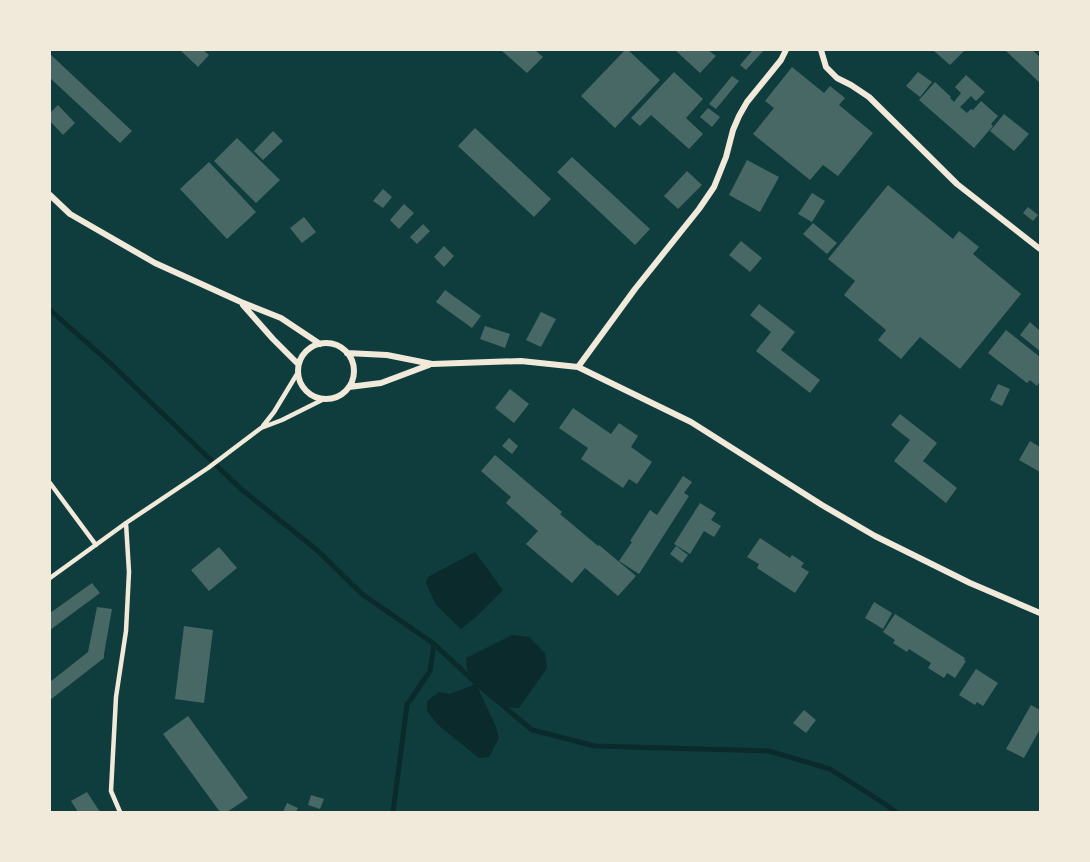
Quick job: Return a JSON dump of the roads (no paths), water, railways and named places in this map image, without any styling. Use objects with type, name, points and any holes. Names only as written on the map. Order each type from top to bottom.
[{"type":"street","points":[[578,367],[714,187],[739,116],[786,50]]},
{"type":"street","points":[[821,50],[826,67],[837,78],[869,97],[957,184],[1041,249]]},
{"type":"street","points":[[50,195],[70,214],[155,262],[281,318],[320,344]]},
{"type":"street","points":[[241,302],[298,364]]},
{"type":"street","points":[[330,343],[347,352],[354,371],[350,387],[343,394],[324,399],[306,392],[297,374],[302,355],[309,348],[330,343]]},
{"type":"street","points":[[347,352],[387,355],[432,364],[521,361],[578,367],[691,422],[875,536],[970,583],[1041,613]]},
{"type":"street","points":[[350,387],[381,383],[432,364]]},
{"type":"lane","points":[[261,428],[274,412],[297,374]]},
{"type":"lane","points":[[50,578],[208,468],[261,428],[324,399]]},
{"type":"lane","points":[[50,483],[96,545]]},
{"type":"lane","points":[[120,813],[111,790],[116,697],[126,631],[129,572],[126,523]]},
{"type":"water","points":[[475,552],[503,590],[461,629],[436,605],[426,583],[428,577]]},
{"type":"water","points":[[512,635],[529,637],[545,653],[547,668],[519,708],[505,707],[477,683],[467,670],[466,658]]},
{"type":"water","points":[[476,684],[499,738],[489,757],[479,758],[438,725],[427,711],[427,701],[439,692],[450,694]]},
{"type":"waterway","points":[[50,310],[110,363],[241,489],[317,550],[362,594],[434,644],[532,730],[595,746],[769,751],[830,769],[896,812]]},
{"type":"waterway","points":[[393,812],[407,705],[430,671],[434,644]]}]
